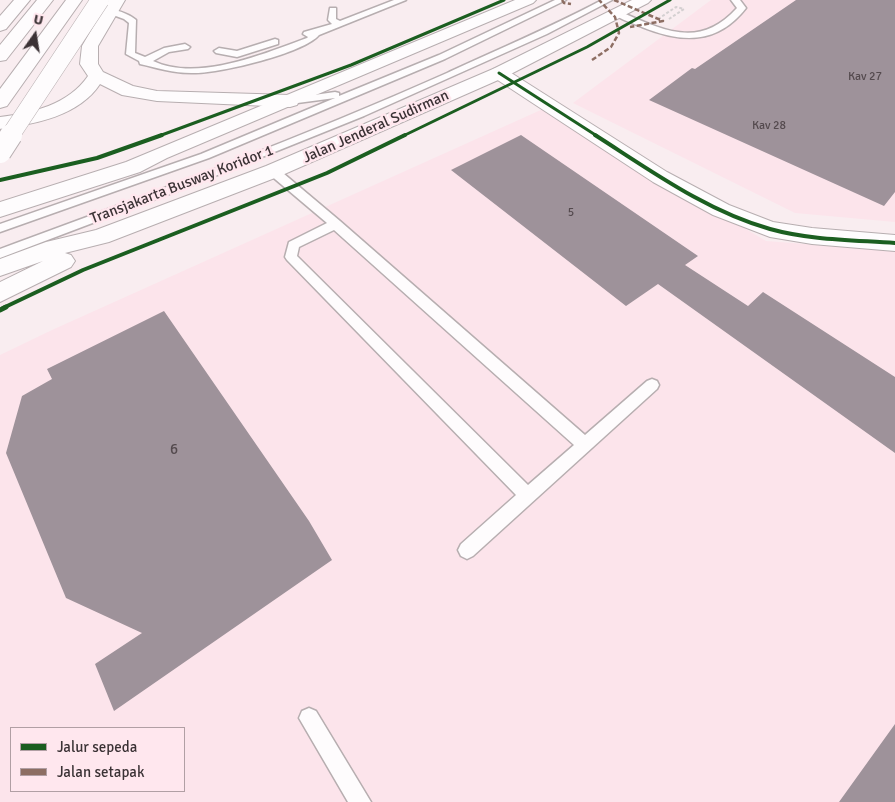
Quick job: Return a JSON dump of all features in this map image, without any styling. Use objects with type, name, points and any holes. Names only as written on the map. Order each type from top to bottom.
[{"type":"main road","points":[[0,26],[22,0]]},
{"type":"main road","points":[[0,56],[45,0]]},
{"type":"main road","points":[[0,86],[65,0]]},
{"type":"main road","points":[[0,102],[74,0]]},
{"type":"main road","points":[[0,210],[133,166],[528,0]]},
{"type":"main road","name":"Jalan Jenderal Sudirman","points":[[0,268],[54,248],[102,236],[273,171],[498,73],[613,7],[643,0]]},
{"type":"main road","points":[[109,4],[90,46],[89,64],[97,76],[128,92],[157,96],[290,101]]},
{"type":"main road","points":[[0,152],[109,4]]},
{"type":"main road","points":[[498,73],[660,177],[721,210],[770,229],[831,238],[895,243]]},
{"type":"main road","points":[[0,123],[38,116],[60,108],[78,98],[92,87],[97,76]]},
{"type":"main road","points":[[0,192],[128,158],[160,154]]},
{"type":"main road","name":"Jalan Jenderal Sudirman","points":[[0,293],[59,263],[102,236]]},
{"type":"lane","name":"Transjakarta Busway Koridor 1","points":[[0,228],[205,156],[442,57],[562,0]]},
{"type":"lane","points":[[613,7],[670,33],[698,36],[720,30],[734,20],[742,8],[735,0]]},
{"type":"lane","points":[[219,51],[237,54],[301,34],[316,33],[394,1]]},
{"type":"lane","points":[[109,4],[133,22],[131,54],[143,62],[175,70],[200,72],[224,69],[310,40],[316,33]]},
{"type":"lane","name":"Transjakarta Busway Koridor 1","points":[[0,254],[159,195],[387,104],[574,18],[613,7]]},
{"type":"lane","points":[[334,10],[332,20],[339,24]]},
{"type":"lane","points":[[143,62],[167,50],[185,47]]},
{"type":"lane","points":[[237,54],[245,62]]},
{"type":"lane","points":[[290,101],[357,92]]},
{"type":"lane","points":[[340,143],[387,104]]},
{"type":"lane","points":[[273,171],[336,224],[584,444]]},
{"type":"lane","points":[[336,224],[293,245],[291,257],[528,496]]},
{"type":"lane","points":[[467,550],[652,385]]},
{"type":"lane","points":[[309,718],[360,802]]},
{"type":"path","points":[[658,18],[676,7],[684,9],[669,19]]},
{"type":"shaded area","points":[[711,0],[895,0],[895,222],[795,213],[573,103]]},
{"type":"shaded area","points":[[543,109],[766,241],[895,251],[895,802],[0,802],[0,355]]},
{"type":"building","points":[[796,0],[895,0],[895,192],[884,206],[649,100],[692,68],[695,69]]},
{"type":"building","points":[[521,135],[698,256],[685,265],[748,306],[763,292],[895,377],[895,453],[658,284],[626,306],[451,170]]},
{"type":"building","points":[[164,311],[309,521],[332,560],[114,711],[95,664],[142,633],[66,598],[6,453],[22,396],[52,379],[47,369]]},
{"type":"building","points":[[895,724],[895,802],[839,802]]},
{"type":"marked path","points":[[562,0],[564,3],[571,4]]},
{"type":"marked path","points":[[592,60],[611,47],[619,33],[619,25],[615,17],[599,0]]},
{"type":"marked path","points":[[614,0],[663,21],[630,27]]},
{"type":"cycle path","points":[[0,180],[97,158],[146,141],[351,65],[504,0]]},
{"type":"cycle path","points":[[0,310],[83,270],[327,173],[587,47],[670,0]]},
{"type":"cycle path","points":[[499,73],[660,177],[721,210],[770,229],[812,236],[895,243]]}]
